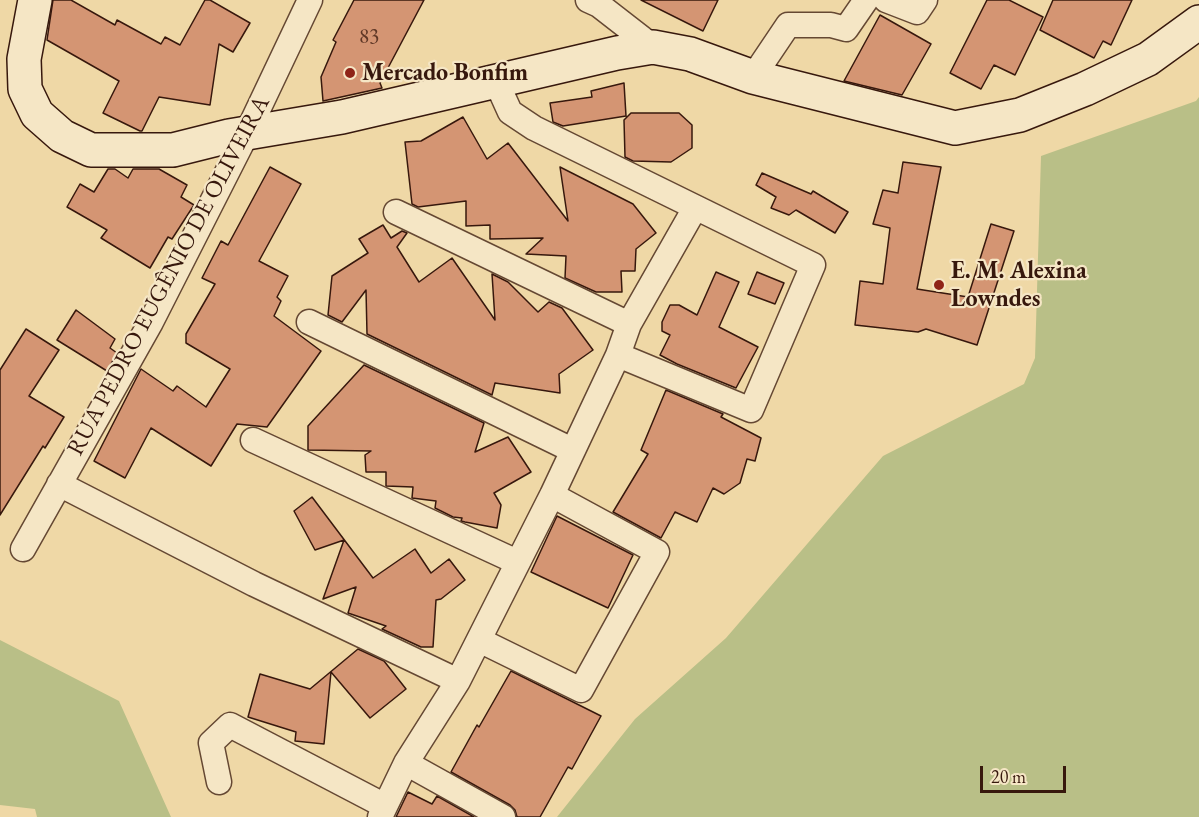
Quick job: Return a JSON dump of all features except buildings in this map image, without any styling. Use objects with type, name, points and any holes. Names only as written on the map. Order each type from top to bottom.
[{"type":"main road","points":[[34,0],[24,59],[25,89],[37,114],[62,136],[91,150],[137,151],[173,150],[230,136],[342,117],[617,52],[653,47],[690,54],[753,77],[955,128],[1020,116],[1085,89],[1148,59],[1199,22]]},
{"type":"street","name":"RUA PEDRO EUGÊNIO DE OLIVEIRA","points":[[23,549],[151,322],[246,135],[310,0]]},
{"type":"street","points":[[588,0],[599,4],[653,47]]},
{"type":"street","points":[[753,77],[788,25],[831,25],[846,29],[866,0]]},
{"type":"street","points":[[886,0],[917,12],[925,0]]},
{"type":"street","points":[[496,81],[510,112],[534,128],[813,265],[751,410],[618,355]]},
{"type":"street","points":[[219,782],[211,743],[230,725],[383,811],[406,763],[459,681],[552,495],[618,355],[629,324],[695,208]]},
{"type":"street","points":[[396,212],[629,324]]},
{"type":"street","points":[[309,322],[572,450]]},
{"type":"street","points":[[253,440],[517,562]]},
{"type":"street","points":[[59,484],[254,584],[459,681]]},
{"type":"street","points":[[479,640],[581,690],[657,552],[552,495]]},
{"type":"street","points":[[406,763],[503,817]]},
{"type":"green space","points":[[1199,97],[1199,817],[557,817],[635,719],[726,638],[883,456],[1024,384],[1035,358],[1041,156],[1196,101]]},
{"type":"green space","points":[[0,640],[119,701],[171,817],[37,817],[35,809],[0,805]]},
{"type":"place","name":"Mercado Bonfim","points":[[350,73]]},
{"type":"place","name":"E. M. Alexina Lowndes","points":[[939,285]]}]
